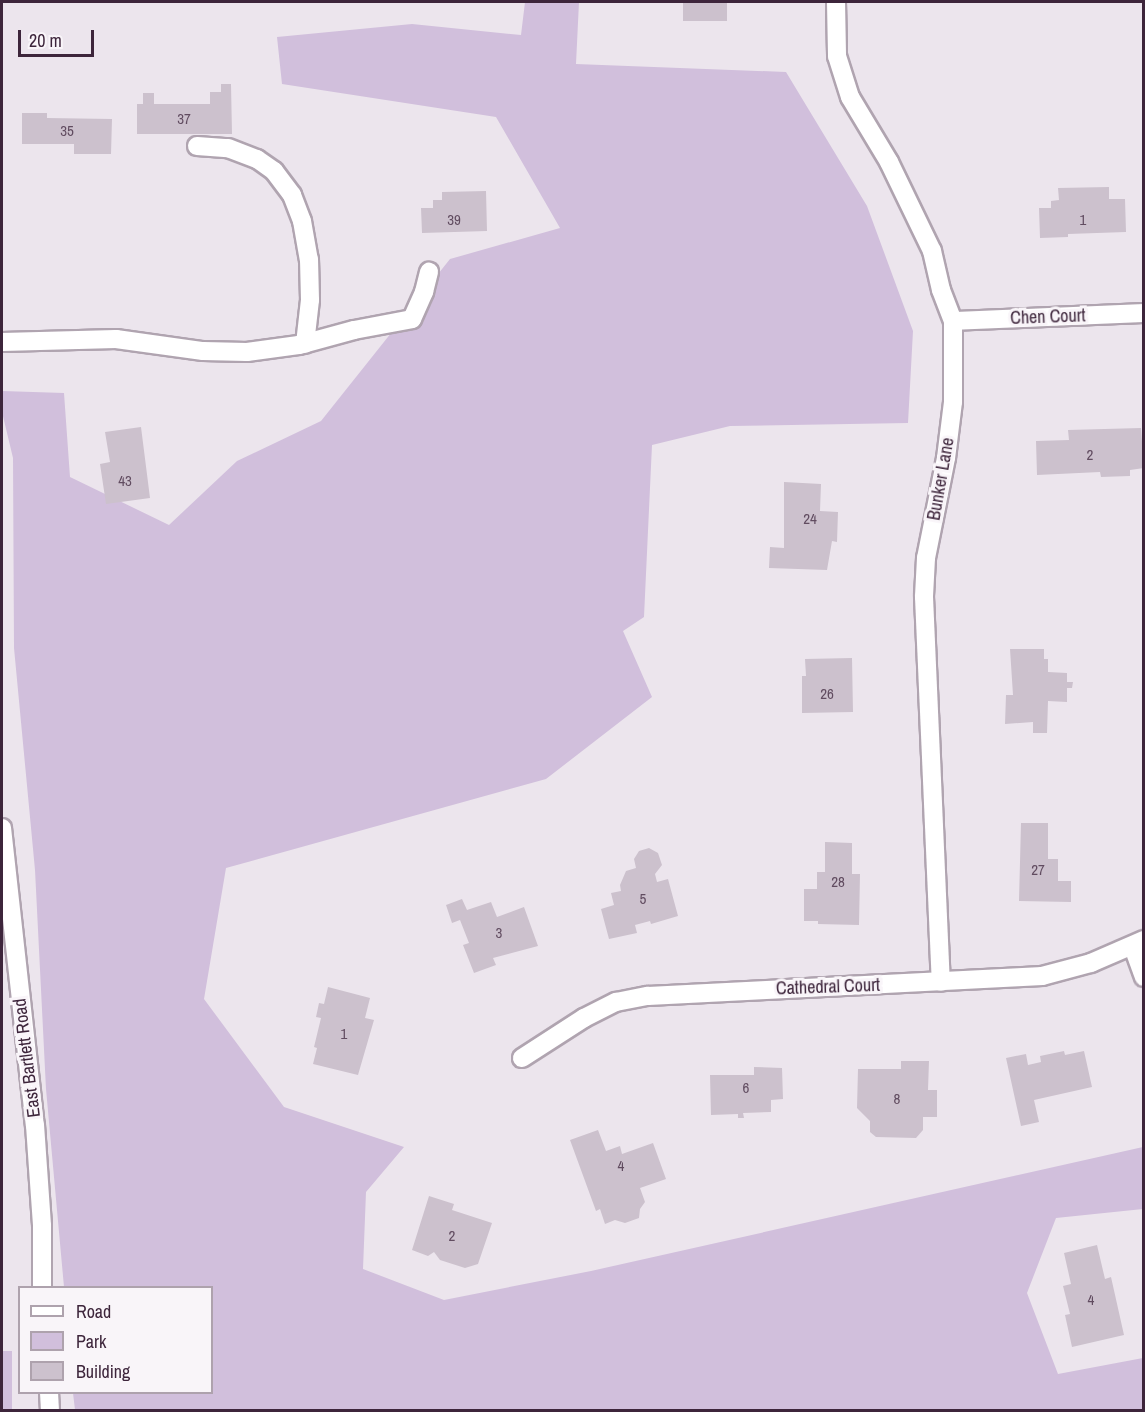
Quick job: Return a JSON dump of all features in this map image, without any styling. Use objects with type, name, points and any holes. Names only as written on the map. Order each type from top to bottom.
[{"type":"street","name":"Bunker Lane","points":[[836,2],[837,56],[850,98],[889,162],[932,251],[941,290],[953,321],[953,402],[946,459],[926,558],[924,597],[941,982]]},
{"type":"street","points":[[197,146],[228,148],[257,159],[274,171],[292,195],[302,221],[309,259],[310,300],[306,344]]},
{"type":"street","points":[[2,342],[116,339],[204,351],[247,352],[306,344],[354,330],[412,320],[424,292],[429,272]]},
{"type":"street","name":"Chen Court","points":[[953,321],[1143,313]]},
{"type":"street","name":"East Bartlett Road","points":[[2,828],[35,1125],[42,1226],[42,1286]]},
{"type":"street","points":[[1138,944],[1143,977]]},
{"type":"street","name":"Cathedral Court","points":[[522,1058],[584,1018],[616,1002],[648,996],[1042,976],[1091,963],[1138,944]]},
{"type":"street","points":[[49,1394],[50,1410]]},
{"type":"green space","points":[[525,2],[579,2],[576,64],[786,72],[867,206],[913,331],[908,423],[730,426],[652,445],[644,617],[623,631],[652,697],[546,779],[226,868],[204,999],[284,1107],[404,1147],[366,1192],[363,1269],[444,1300],[591,1271],[1143,1147],[1143,1209],[1056,1218],[1027,1293],[1058,1374],[1143,1358],[1143,1410],[75,1410],[73,1394],[213,1394],[213,1286],[64,1286],[46,1089],[35,870],[14,648],[13,458],[2,412],[2,391],[64,393],[70,477],[169,525],[237,461],[321,421],[450,259],[560,228],[496,117],[282,84],[277,37],[412,24],[521,35]]},
{"type":"green space","points":[[2,1351],[12,1351],[12,1410],[2,1410]]},
{"type":"building","points":[[683,2],[727,2],[727,21],[683,21]]},
{"type":"building","points":[[221,84],[231,84],[232,134],[137,134],[137,104],[143,104],[143,93],[154,93],[154,104],[210,104],[210,92],[221,92]]},
{"type":"building","points":[[22,113],[47,113],[47,118],[112,119],[111,154],[74,154],[74,144],[22,144]]},
{"type":"building","points":[[1109,187],[1109,199],[1125,199],[1126,232],[1068,234],[1068,237],[1040,238],[1039,208],[1051,208],[1051,201],[1059,200],[1058,188]]},
{"type":"building","points":[[486,191],[487,231],[422,233],[421,208],[433,208],[433,200],[442,200],[442,192]]},
{"type":"building","points":[[141,427],[150,498],[106,504],[100,464],[110,462],[105,432]]},
{"type":"building","points":[[1141,428],[1144,468],[1130,470],[1130,476],[1101,477],[1100,472],[1037,475],[1036,441],[1069,440],[1068,430]]},
{"type":"building","points":[[784,482],[821,484],[820,511],[838,512],[837,542],[832,541],[827,570],[769,568],[770,547],[784,548]]},
{"type":"building","points":[[1010,649],[1044,649],[1044,659],[1048,659],[1048,672],[1067,673],[1067,682],[1073,682],[1072,688],[1067,688],[1067,702],[1048,701],[1047,733],[1033,733],[1033,722],[1005,724],[1006,695],[1013,695]]},
{"type":"building","points":[[852,658],[853,712],[802,713],[802,676],[806,676],[805,659]]},
{"type":"building","points":[[1021,823],[1048,823],[1048,859],[1058,859],[1058,881],[1071,881],[1071,902],[1019,901]]},
{"type":"building","points":[[825,842],[852,843],[852,874],[860,874],[859,925],[818,924],[818,921],[804,921],[804,889],[817,889],[817,872],[825,872]]},
{"type":"building","points":[[649,848],[658,853],[662,865],[655,874],[657,882],[668,879],[678,916],[651,924],[650,921],[635,925],[637,933],[609,939],[601,909],[614,905],[611,893],[621,891],[620,885],[626,871],[636,868],[634,859],[639,851]]},
{"type":"building","points":[[462,899],[467,910],[491,902],[497,917],[524,907],[538,946],[493,958],[496,965],[474,973],[463,945],[469,943],[460,920],[452,923],[446,905]]},
{"type":"building","points":[[328,987],[370,998],[365,1018],[374,1020],[358,1075],[313,1064],[317,1048],[314,1047],[321,1018],[316,1017],[319,1003],[324,1004]]},
{"type":"building","points":[[1064,1051],[1065,1055],[1084,1051],[1092,1087],[1034,1100],[1039,1122],[1021,1126],[1006,1058],[1026,1054],[1028,1065],[1041,1062],[1040,1056]]},
{"type":"building","points":[[901,1061],[929,1061],[928,1090],[937,1090],[937,1117],[923,1117],[923,1130],[916,1138],[876,1137],[870,1132],[870,1121],[857,1108],[858,1069],[901,1069]]},
{"type":"building","points":[[754,1067],[782,1068],[783,1099],[771,1100],[771,1112],[743,1113],[744,1118],[738,1118],[738,1114],[711,1115],[710,1075],[754,1075]]},
{"type":"building","points":[[598,1130],[606,1151],[620,1146],[622,1154],[653,1143],[666,1179],[640,1188],[645,1202],[640,1209],[639,1218],[625,1223],[615,1220],[605,1224],[600,1209],[596,1211],[570,1140]]},
{"type":"building","points":[[429,1196],[454,1204],[452,1210],[492,1223],[478,1264],[465,1268],[440,1260],[434,1252],[428,1256],[412,1250]]},
{"type":"building","points":[[1097,1245],[1105,1279],[1111,1277],[1124,1335],[1072,1347],[1065,1315],[1070,1314],[1063,1286],[1071,1284],[1064,1253]]}]
